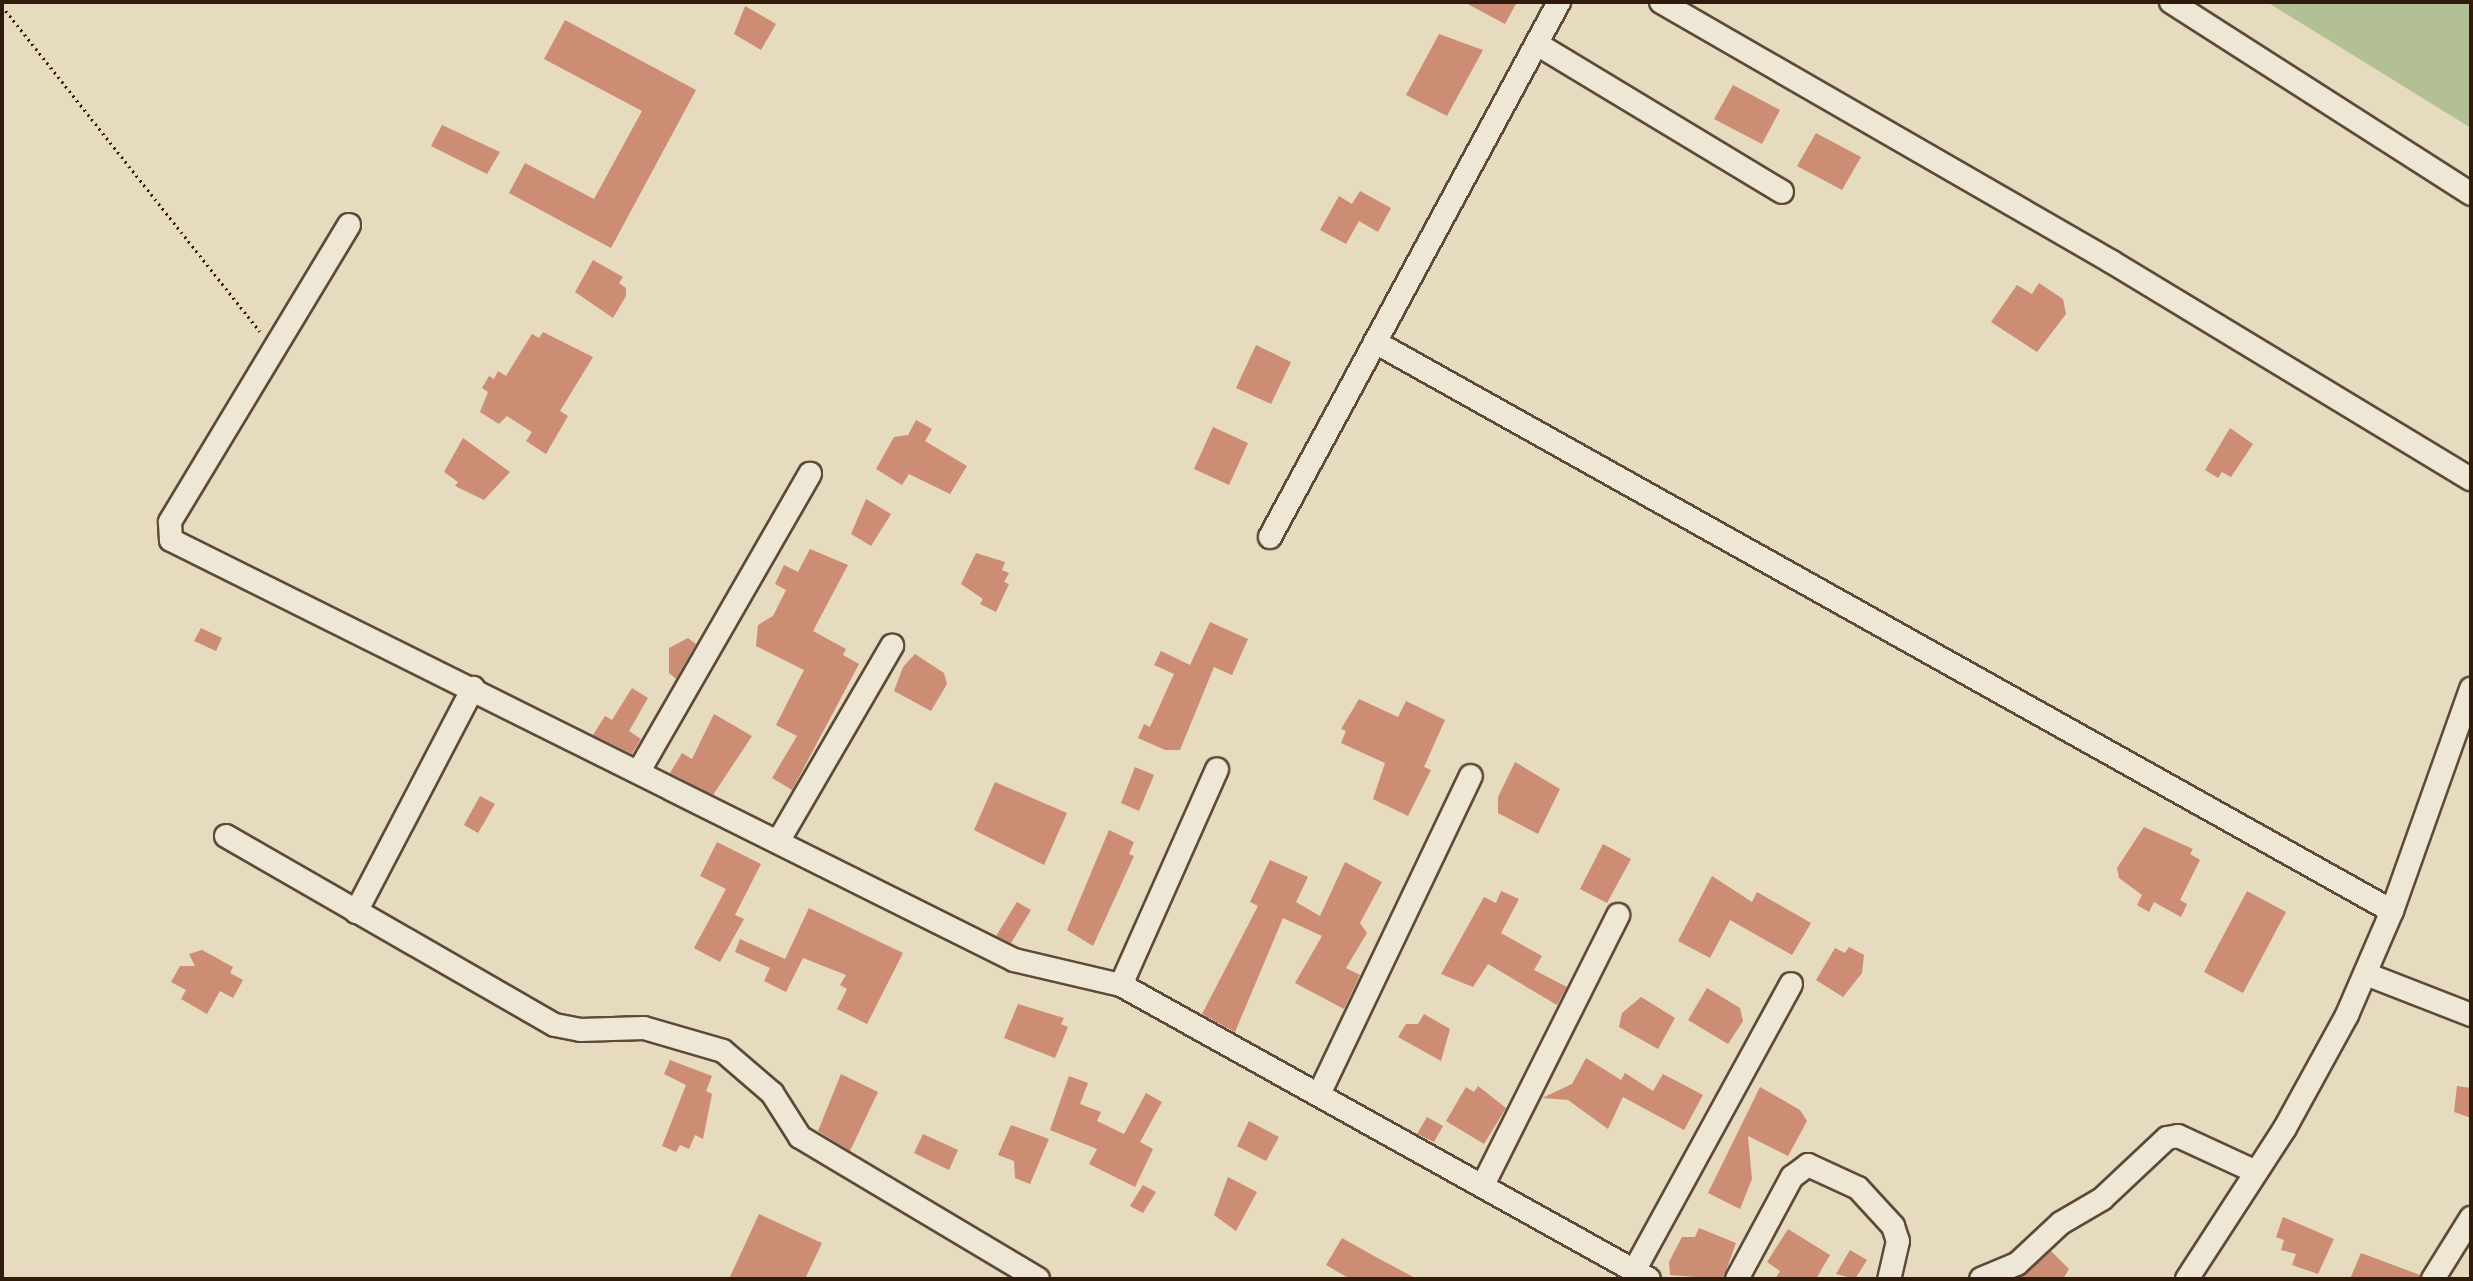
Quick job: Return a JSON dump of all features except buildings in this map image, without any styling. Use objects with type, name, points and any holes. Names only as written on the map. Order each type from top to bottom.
[{"type":"street","points":[[1270,537],[1559,2]]},
{"type":"street","points":[[1661,2],[2112,262],[2471,479]]},
{"type":"street","points":[[2171,2],[2471,194]]},
{"type":"street","points":[[1537,44],[1782,192]]},
{"type":"street","points":[[349,225],[170,522],[171,540],[779,840],[1014,960],[1121,985],[1320,1092],[1642,1275],[1791,984]]},
{"type":"street","points":[[1375,342],[2392,911]]},
{"type":"street","points":[[639,771],[810,474]]},
{"type":"street","points":[[779,840],[892,646]]},
{"type":"street","points":[[356,912],[473,688]]},
{"type":"street","points":[[2187,1279],[2305,1093],[2366,974],[2392,911],[2471,689]]},
{"type":"street","points":[[1121,985],[1217,769]]},
{"type":"street","points":[[1320,1092],[1471,776]]},
{"type":"street","points":[[226,836],[555,1025],[580,1030],[644,1028],[723,1051],[772,1093],[800,1137],[1038,1279]]},
{"type":"street","points":[[1483,1185],[1618,915]]},
{"type":"street","points":[[2366,974],[2471,1015]]},
{"type":"street","points":[[1981,1279],[2017,1264],[2061,1223],[2102,1199],[2167,1138],[2178,1136],[2256,1172]]},
{"type":"street","points":[[1737,1279],[1792,1177],[1808,1165],[1858,1188],[1893,1226],[1898,1241],[1889,1279]]},
{"type":"street","points":[[2433,1279],[2467,1232]]},
{"type":"path","points":[[2,6],[274,349]]},
{"type":"green space","points":[[2267,2],[2471,2],[2471,128]]}]
